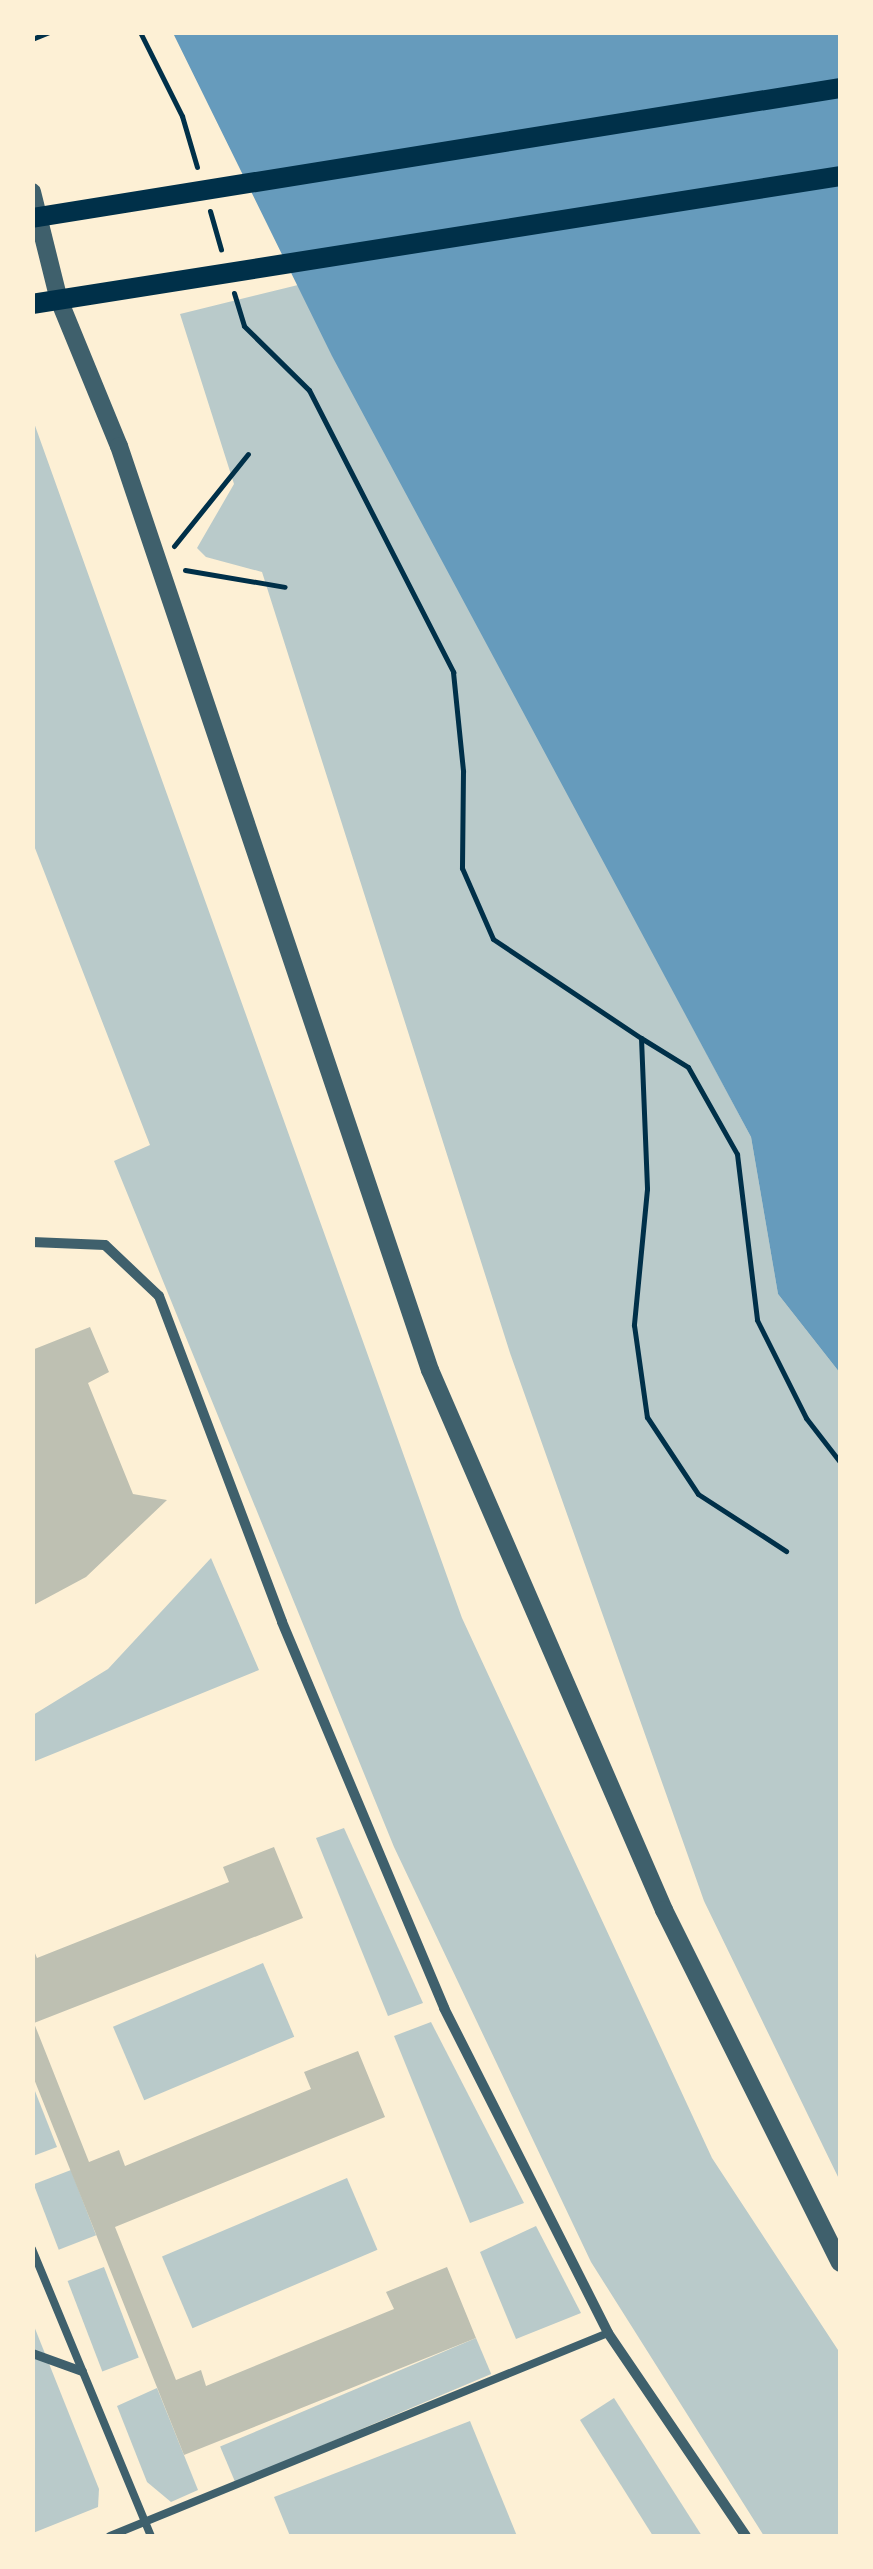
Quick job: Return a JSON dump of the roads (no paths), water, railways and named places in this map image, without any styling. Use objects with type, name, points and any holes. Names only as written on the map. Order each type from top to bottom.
[{"type":"main road","points":[[36,218],[840,88]]},
{"type":"main road","points":[[32,304],[840,176]]},
{"type":"street","points":[[32,192],[59,300],[159,566],[430,1370],[664,1910],[840,2263]]},
{"type":"street","points":[[36,1241],[105,1245],[159,1296],[282,1622],[444,2008],[608,2333],[746,2536]]},
{"type":"street","points":[[32,2352],[82,2371]]},
{"type":"lane","points":[[32,2249],[151,2536]]},
{"type":"lane","points":[[110,2536],[608,2333]]},
{"type":"water","points":[[173,33],[840,33],[840,1373],[778,1294],[751,1137],[332,356]]}]
